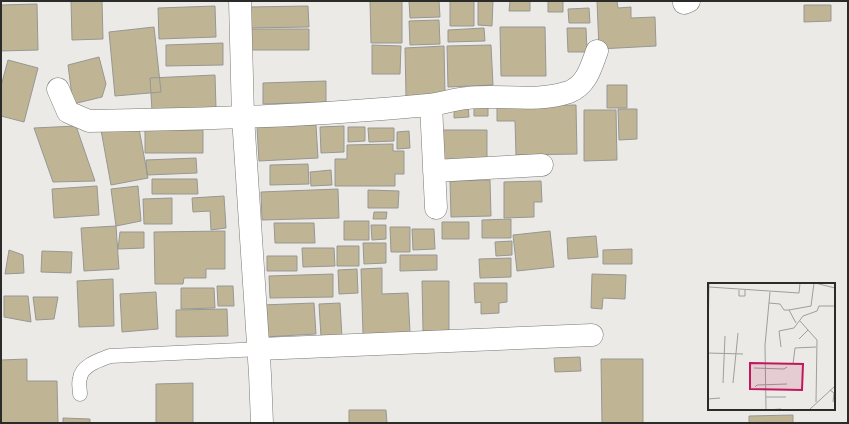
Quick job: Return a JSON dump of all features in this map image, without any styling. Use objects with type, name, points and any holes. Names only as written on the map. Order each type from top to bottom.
[{"type":"street","points":[[240,1],[243,117],[259,349],[262,423]]},
{"type":"street","points":[[58,90],[68,112],[89,121],[243,117],[430,105],[469,97],[548,96],[570,91],[582,84],[590,72],[597,51]]},
{"type":"street","points":[[430,105],[436,208]]},
{"type":"street","points":[[434,171],[542,165]]},
{"type":"street","points":[[259,349],[592,334]]},
{"type":"lane","points":[[80,394],[80,377],[86,369],[95,361],[110,356],[259,349]]},
{"type":"building","points":[[71,1],[102,1],[103,39],[72,40]]},
{"type":"building","points":[[370,1],[402,1],[402,43],[371,43]]},
{"type":"building","points":[[409,1],[439,1],[440,17],[410,18]]},
{"type":"building","points":[[450,1],[474,1],[474,26],[450,26]]},
{"type":"building","points":[[478,1],[493,1],[492,26],[478,25]]},
{"type":"building","points":[[510,1],[530,1],[530,11],[509,11]]},
{"type":"building","points":[[548,1],[563,1],[563,12],[548,12]]},
{"type":"building","points":[[597,1],[617,1],[618,8],[631,7],[631,18],[655,17],[656,46],[599,49]]},
{"type":"building","points":[[37,4],[38,50],[1,51],[1,5]]},
{"type":"building","points":[[804,5],[831,5],[831,21],[804,22]]},
{"type":"building","points":[[215,6],[216,37],[159,39],[158,8]]},
{"type":"building","points":[[308,6],[309,27],[248,28],[247,7]]},
{"type":"building","points":[[589,8],[590,23],[569,23],[568,9]]},
{"type":"building","points":[[439,20],[440,44],[410,45],[409,21]]},
{"type":"building","points":[[154,27],[161,92],[115,96],[109,32]]},
{"type":"building","points":[[500,27],[545,27],[546,76],[501,76]]},
{"type":"building","points":[[484,28],[485,41],[448,42],[448,30]]},
{"type":"building","points":[[567,28],[586,28],[587,52],[568,52]]},
{"type":"building","points":[[247,29],[309,29],[309,50],[247,50]]},
{"type":"building","points":[[223,43],[223,65],[166,66],[166,45]]},
{"type":"building","points":[[372,45],[401,46],[400,74],[372,74]]},
{"type":"building","points":[[491,45],[493,85],[448,87],[447,46]]},
{"type":"building","points":[[444,46],[445,94],[406,96],[405,48]]},
{"type":"building","points":[[99,57],[106,84],[102,97],[73,104],[68,65]]},
{"type":"building","points":[[8,60],[38,68],[24,122],[1,116],[1,86]]},
{"type":"building","points":[[215,75],[216,108],[152,111],[150,78]]},
{"type":"building","points":[[326,81],[326,102],[263,104],[263,83]]},
{"type":"building","points":[[607,85],[627,85],[627,108],[607,108]]},
{"type":"building","points":[[497,102],[526,106],[576,105],[577,154],[516,155],[515,121],[497,121]]},
{"type":"building","points":[[488,104],[488,116],[474,116],[474,105]]},
{"type":"building","points":[[454,105],[468,105],[469,117],[454,118]]},
{"type":"building","points":[[618,109],[637,109],[637,139],[619,140]]},
{"type":"building","points":[[584,110],[616,110],[617,160],[584,161]]},
{"type":"building","points":[[138,123],[148,178],[111,185],[101,130]]},
{"type":"building","points":[[316,125],[318,158],[259,161],[257,127]]},
{"type":"building","points":[[76,126],[95,181],[53,182],[34,128]]},
{"type":"building","points":[[344,126],[344,152],[321,153],[320,127]]},
{"type":"building","points":[[348,127],[365,127],[365,141],[348,142]]},
{"type":"building","points":[[368,128],[394,128],[394,141],[369,142]]},
{"type":"building","points":[[145,130],[203,130],[203,153],[145,153]]},
{"type":"building","points":[[441,130],[487,130],[487,162],[442,163]]},
{"type":"building","points":[[409,131],[410,148],[397,149],[397,132]]},
{"type":"building","points":[[393,144],[393,151],[404,151],[404,174],[395,174],[395,186],[335,186],[335,159],[347,159],[347,145]]},
{"type":"building","points":[[196,158],[197,173],[147,175],[146,160]]},
{"type":"building","points":[[308,164],[309,184],[270,185],[270,165]]},
{"type":"building","points":[[331,170],[332,185],[311,186],[310,172]]},
{"type":"building","points":[[152,179],[197,179],[198,194],[152,194]]},
{"type":"building","points":[[490,180],[491,216],[451,217],[450,181]]},
{"type":"building","points":[[541,181],[542,202],[534,202],[534,217],[504,218],[504,182]]},
{"type":"building","points":[[97,186],[99,215],[54,218],[52,189]]},
{"type":"building","points":[[138,186],[141,221],[116,226],[111,189]]},
{"type":"building","points":[[338,189],[339,218],[262,220],[261,192]]},
{"type":"building","points":[[368,190],[399,191],[398,208],[368,208]]},
{"type":"building","points":[[224,196],[226,228],[211,230],[210,211],[193,212],[192,198]]},
{"type":"building","points":[[172,198],[172,224],[144,224],[143,199]]},
{"type":"building","points":[[374,212],[387,212],[386,219],[373,219]]},
{"type":"building","points":[[511,219],[511,238],[482,238],[482,220]]},
{"type":"building","points":[[344,221],[369,221],[369,240],[344,240]]},
{"type":"building","points":[[442,222],[469,222],[469,239],[442,239]]},
{"type":"building","points":[[274,223],[314,223],[315,243],[275,243]]},
{"type":"building","points":[[371,225],[386,225],[386,239],[372,240]]},
{"type":"building","points":[[116,226],[119,269],[84,271],[81,228]]},
{"type":"building","points":[[390,227],[410,227],[410,252],[391,252]]},
{"type":"building","points":[[412,229],[434,229],[435,249],[413,250]]},
{"type":"building","points":[[225,231],[225,269],[206,269],[206,278],[184,278],[183,284],[155,284],[154,232]]},
{"type":"building","points":[[550,231],[554,267],[517,271],[513,235]]},
{"type":"building","points":[[120,232],[144,232],[144,248],[118,249]]},
{"type":"building","points":[[596,236],[598,257],[568,259],[567,238]]},
{"type":"building","points":[[512,241],[512,255],[496,256],[495,242]]},
{"type":"building","points":[[363,243],[386,243],[386,263],[364,264]]},
{"type":"building","points":[[337,246],[359,246],[359,266],[337,266]]},
{"type":"building","points":[[302,248],[334,248],[335,266],[303,267]]},
{"type":"building","points":[[632,249],[632,264],[603,264],[603,250]]},
{"type":"building","points":[[9,250],[23,255],[24,273],[5,274]]},
{"type":"building","points":[[42,251],[72,252],[71,273],[41,272]]},
{"type":"building","points":[[400,255],[437,255],[437,270],[400,271]]},
{"type":"building","points":[[267,256],[297,256],[297,271],[267,271]]},
{"type":"building","points":[[511,258],[511,277],[480,278],[479,259]]},
{"type":"building","points":[[382,268],[382,294],[408,293],[410,332],[363,334],[361,269]]},
{"type":"building","points":[[357,269],[358,293],[339,294],[338,270]]},
{"type":"building","points":[[333,274],[333,297],[270,298],[269,276]]},
{"type":"building","points":[[592,274],[626,275],[625,299],[603,298],[602,309],[591,308]]},
{"type":"building","points":[[113,279],[114,326],[79,327],[77,281]]},
{"type":"building","points":[[422,281],[449,281],[449,331],[423,331]]},
{"type":"building","points":[[474,283],[507,283],[507,302],[499,303],[499,313],[481,314],[481,302],[475,303]]},
{"type":"building","points":[[217,286],[233,286],[234,306],[218,306]]},
{"type":"building","points":[[181,288],[214,288],[215,308],[181,309]]},
{"type":"building","points":[[156,292],[158,329],[122,332],[120,294]]},
{"type":"building","points":[[4,296],[28,296],[31,322],[4,317]]},
{"type":"building","points":[[33,297],[58,297],[54,319],[36,320]]},
{"type":"building","points":[[314,303],[316,334],[264,337],[262,305]]},
{"type":"building","points":[[340,303],[342,337],[321,337],[319,304]]},
{"type":"building","points":[[227,309],[228,336],[176,337],[176,310]]},
{"type":"building","points":[[580,357],[581,371],[555,372],[554,358]]},
{"type":"building","points":[[27,359],[27,381],[57,381],[58,423],[1,423],[1,360]]},
{"type":"building","points":[[601,359],[643,359],[643,423],[602,423]]},
{"type":"building","points":[[193,383],[193,423],[156,423],[156,384]]},
{"type":"building","points":[[349,410],[386,410],[387,423],[349,423]]},
{"type":"building","points":[[793,415],[793,423],[749,423],[749,416]]},
{"type":"building","points":[[63,418],[90,419],[90,423],[63,423]]}]
